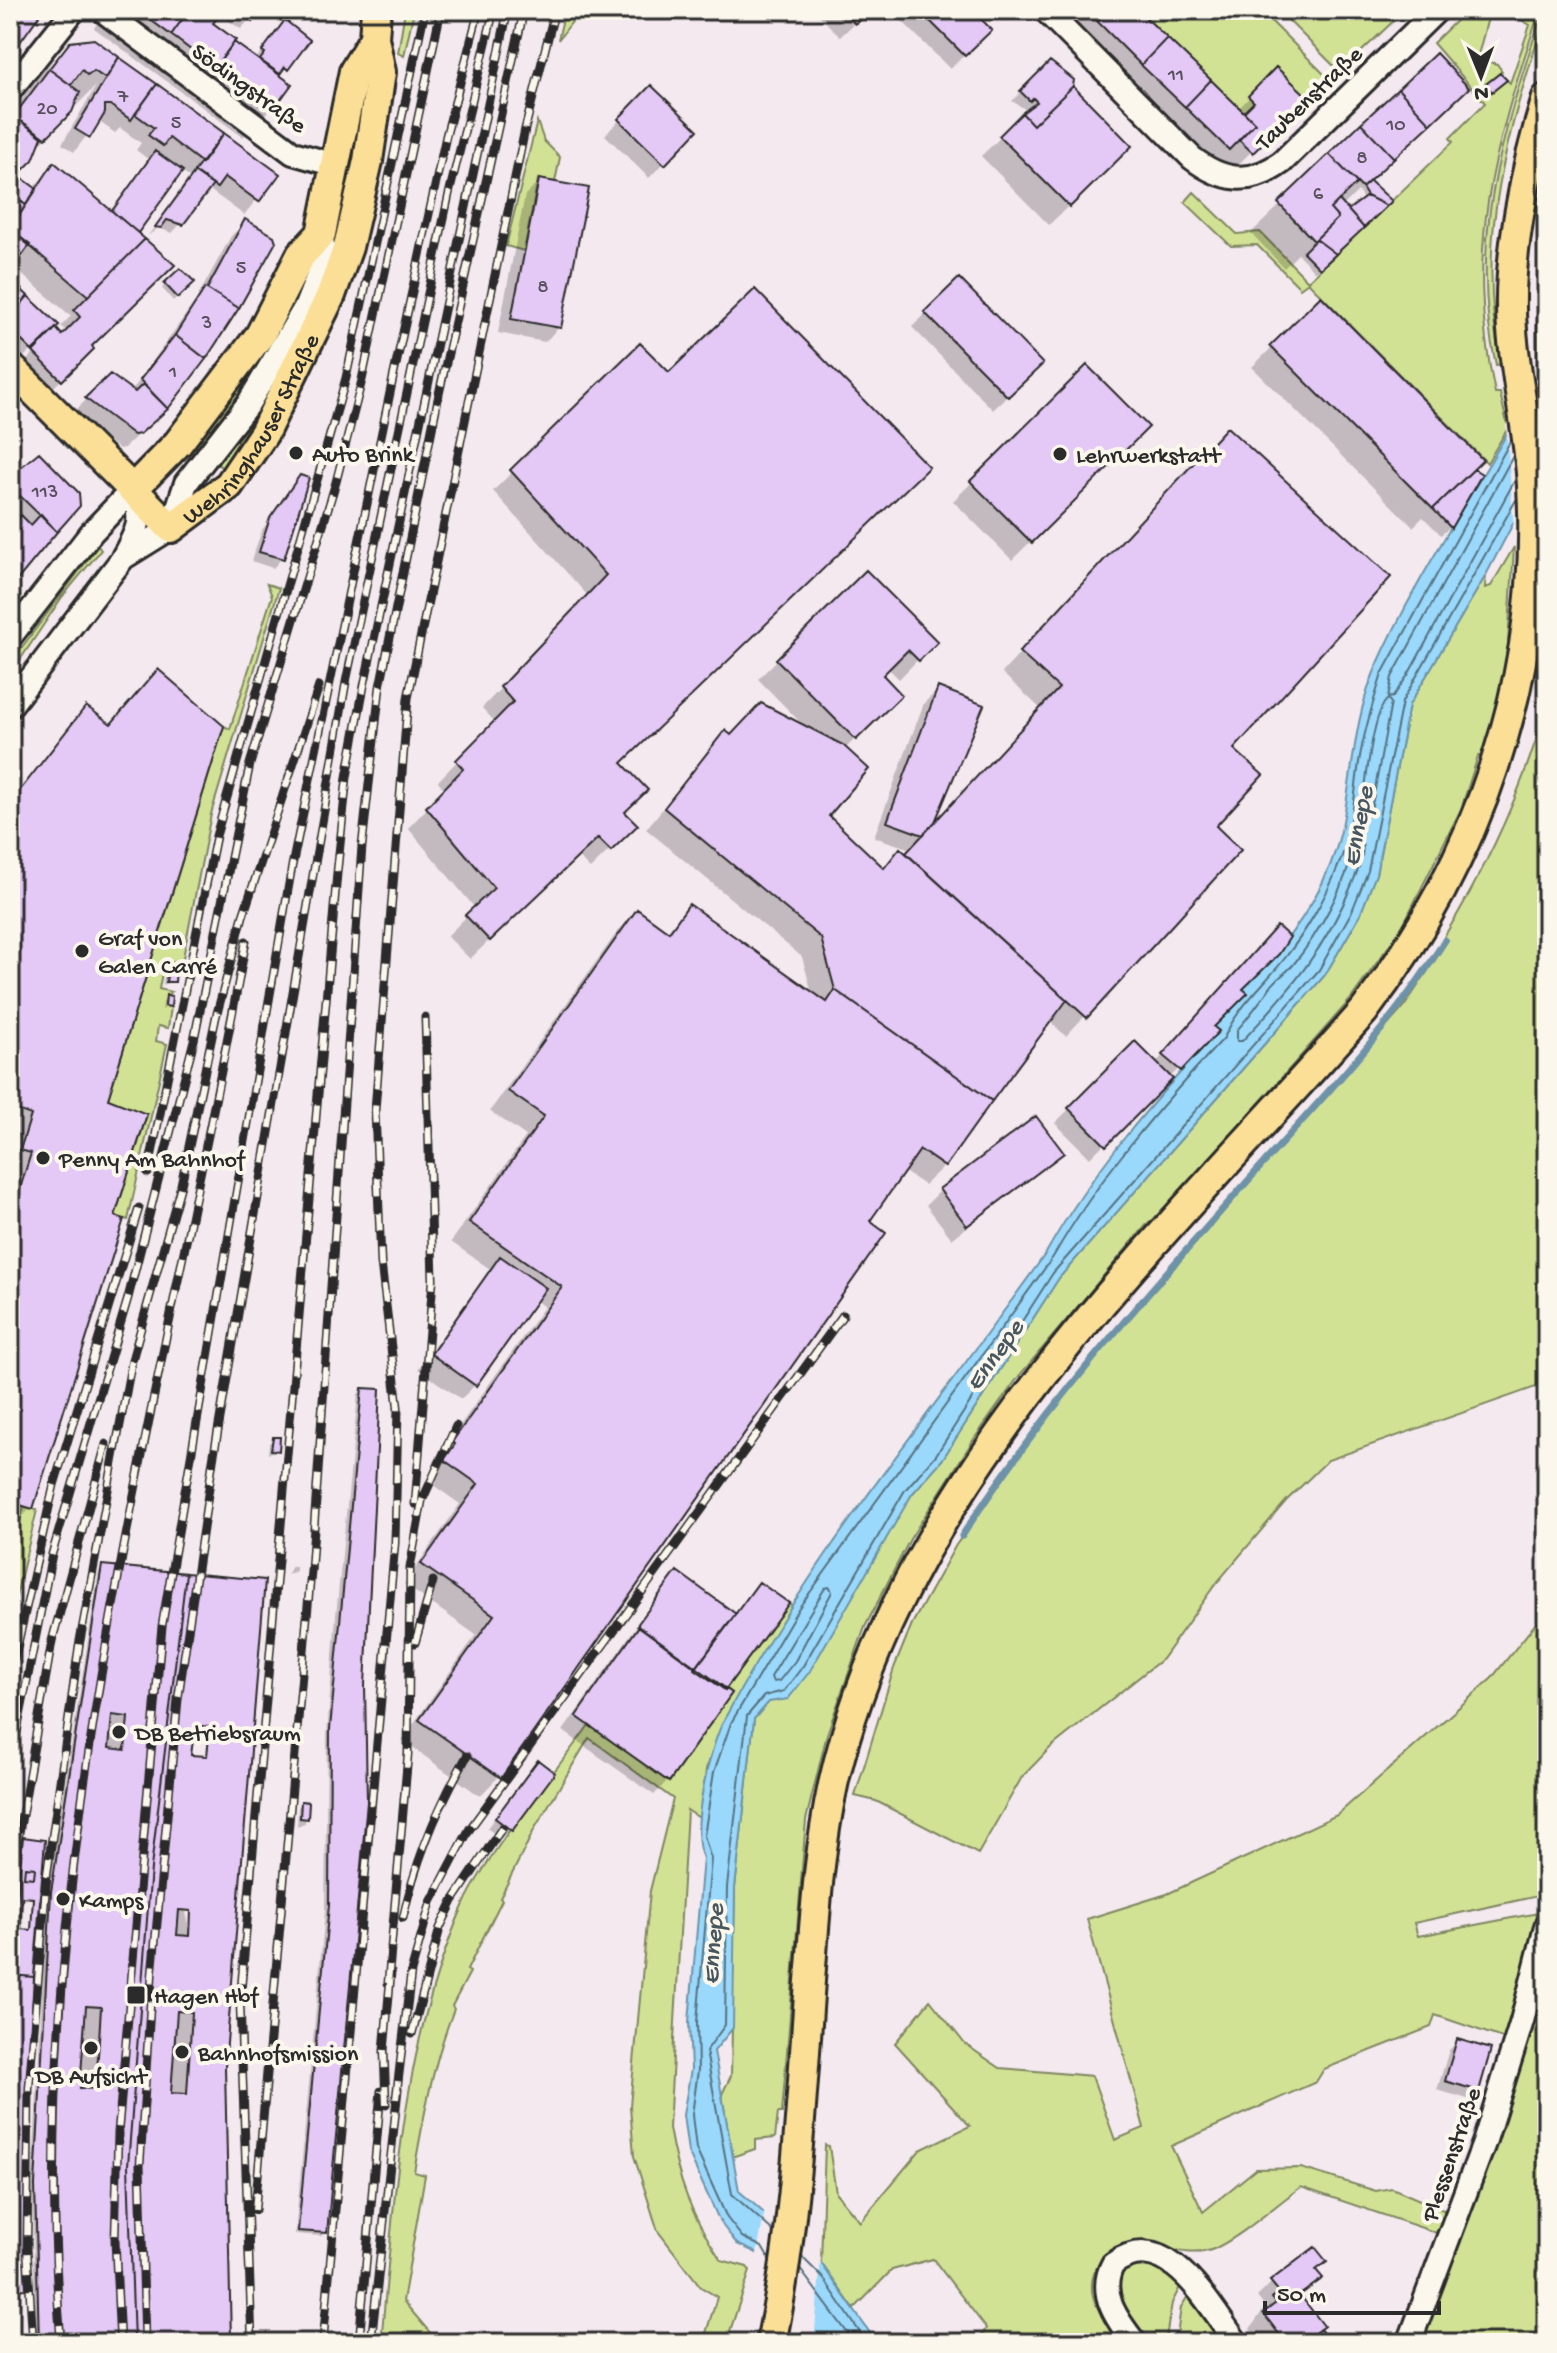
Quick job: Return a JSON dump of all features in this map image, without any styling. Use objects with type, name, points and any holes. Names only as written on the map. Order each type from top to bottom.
[{"type":"main road","name":"Wehringhauser Straße","points":[[132,490],[178,443],[260,335],[301,255],[321,234],[354,71],[375,24]]},
{"type":"main road","name":"Wehringhauser Straße","points":[[171,528],[229,485],[264,433],[319,326],[348,247],[368,161],[381,72],[375,24]]},
{"type":"main road","points":[[771,2343],[793,2209],[815,1911],[825,1825],[837,1769],[866,1673],[896,1605],[963,1489],[1077,1333],[1364,1011],[1417,935],[1452,872],[1485,796],[1519,680],[1531,585],[1532,488],[1511,306],[1526,177],[1547,98]]},
{"type":"main road","points":[[10,367],[103,456],[171,528]]},
{"type":"street","points":[[10,90],[74,10]]},
{"type":"street","name":"Södingstraße","points":[[102,10],[293,153],[335,165]]},
{"type":"street","name":"Taubenstraße","points":[[1045,10],[1192,158],[1221,176],[1244,179],[1262,174],[1282,162],[1437,10]]},
{"type":"street","name":"Wehringhauser Straße","points":[[171,528],[186,483],[248,404],[306,306],[325,258],[321,234]]},
{"type":"street","points":[[10,637],[92,532],[132,490],[141,512],[135,534],[123,558],[10,706]]},
{"type":"street","points":[[123,558],[171,528]]},
{"type":"street","name":"Plessenstraße","points":[[1409,2343],[1484,2143],[1547,1923]]},
{"type":"street","points":[[1135,2343],[1112,2310],[1106,2282],[1113,2264],[1133,2253],[1164,2257],[1179,2267],[1237,2343]]},
{"type":"green space","points":[[405,10],[414,10],[404,56],[398,53]]},
{"type":"green space","points":[[565,10],[581,10],[558,40]]},
{"type":"green space","points":[[1138,10],[1260,10],[1331,81],[1312,101],[1276,67],[1249,96],[1254,102],[1244,112]]},
{"type":"green space","points":[[1278,10],[1405,10],[1340,72]]},
{"type":"green space","points":[[1467,10],[1484,10],[1489,14],[1477,59],[1497,64],[1502,71],[1486,84],[1492,92],[1507,80],[1510,83],[1530,25],[1514,16],[1540,10],[1509,109],[1488,200],[1482,292],[1486,341],[1495,393],[1500,393],[1508,428],[1487,463],[1308,282],[1300,288],[1257,245],[1231,246],[1185,202],[1194,192],[1237,234],[1260,232],[1308,281],[1453,142],[1450,138],[1485,103],[1433,43]]},
{"type":"green space","points":[[1543,10],[1547,12],[1508,142],[1493,229],[1491,273],[1501,364],[1496,365],[1488,318],[1488,229],[1503,142]]},
{"type":"green space","points":[[537,121],[544,141],[560,157],[555,182],[538,179],[524,251],[506,246]]},
{"type":"green space","points":[[1547,282],[1547,347],[1538,379],[1537,321]]},
{"type":"green space","points":[[281,323],[255,373],[198,448],[194,444],[244,381]]},
{"type":"green space","points":[[253,416],[257,419],[224,469],[216,463]]},
{"type":"green space","points":[[98,546],[101,550],[62,597],[10,675],[10,663]]},
{"type":"green space","points":[[1514,547],[1508,644],[1513,646],[1483,757],[1478,756],[1461,809],[1401,929],[1350,1000],[1156,1220],[1149,1222],[1019,1376],[910,1539],[865,1627],[827,1734],[806,1820],[782,2113],[778,2113],[775,2138],[755,2140],[755,2149],[732,2157],[722,2094],[731,2076],[735,1888],[754,1719],[852,1592],[912,1494],[942,1460],[1059,1278],[1325,975],[1360,915],[1376,874],[1409,705],[1486,575],[1485,588],[1491,586]]},
{"type":"green space","points":[[267,584],[279,588],[211,814],[182,963],[164,962],[159,989],[171,992],[166,996],[165,1006],[171,1007],[168,1028],[158,1026],[156,1041],[167,1044],[128,1220],[115,1216],[147,1115],[108,1099],[224,726],[230,729],[272,596]]},
{"type":"green space","points":[[1547,703],[1547,1383],[1328,1460],[1286,1501],[1214,1586],[1162,1659],[1050,1748],[1022,1777],[978,1854],[876,1801],[855,1796],[894,1668],[912,1624],[956,1545],[1069,1387],[1404,1007],[1448,940],[1444,937],[1490,853],[1528,764]]},
{"type":"green space","points":[[24,1506],[37,1510],[10,1621],[10,1562]]},
{"type":"green space","points":[[789,1603],[792,1605],[724,1720],[706,1769],[701,1819],[687,1810],[669,2128],[681,2181],[701,2228],[721,2260],[747,2267],[750,2271],[726,2343],[703,2343],[717,2297],[701,2287],[658,2231],[634,2156],[630,2106],[650,1891],[673,1799],[589,1738],[535,1828],[500,1898],[502,1900],[467,1970],[470,1972],[452,2006],[454,2009],[435,2069],[414,2172],[425,2175],[403,2301],[432,2335],[425,2343],[381,2343],[397,2176],[414,2064],[443,1956],[476,1882],[505,1836],[589,1725],[670,1781],[732,1693],[726,1688]]},
{"type":"green space","points":[[1547,1619],[1547,1894],[1414,1923],[1418,1936],[1538,1913],[1505,2039],[1435,2015],[1431,2027],[1324,2069],[1316,2082],[1171,2146],[1203,2212],[1256,2169],[1301,2168],[1376,2191],[1392,2188],[1448,2212],[1440,2234],[1301,2187],[1216,2248],[1183,2252],[1134,2243],[1120,2245],[1107,2253],[1096,2269],[1092,2290],[1098,2309],[1124,2343],[978,2343],[986,2328],[933,2259],[892,2270],[854,2309],[821,2263],[825,2145],[829,2146],[836,2193],[860,2222],[920,2150],[970,2126],[895,2043],[930,2000],[965,2044],[1000,2068],[1092,2076],[1115,2140],[1144,2128],[1087,1919],[1167,1894],[1337,1815],[1491,1679],[1536,1623]]},
{"type":"green space","points":[[1547,1944],[1547,2343],[1419,2343]]},
{"type":"green space","points":[[1128,2263],[1162,2266],[1181,2285],[1172,2303],[1165,2343],[1145,2343],[1123,2315],[1115,2282]]},
{"type":"green space","points":[[1188,2296],[1224,2343],[1176,2343],[1181,2307]]},
{"type":"water","name":"Ennepe","points":[[1547,361],[1547,459],[1486,575],[1409,705],[1376,874],[1360,915],[1325,975],[1059,1278],[942,1460],[912,1494],[810,1671],[788,1699],[769,1702],[754,1719],[735,1888],[733,2028],[714,2051],[739,2191],[821,2263],[877,2343],[810,2343],[757,2253],[737,2244],[720,2222],[688,2152],[683,2115],[691,2069],[689,2022],[703,1858],[698,1829],[703,1788],[713,1747],[725,1718],[760,1657],[837,1538],[1046,1253],[1104,1165],[1171,1083],[1219,1031],[1214,1027],[1247,993],[1243,989],[1303,917],[1335,854],[1362,709],[1375,670],[1414,591]]},
{"type":"pier","points":[[1537,372],[1547,434],[1547,467],[1514,530],[1506,425]]},
{"type":"pier","points":[[765,2209],[821,2258],[814,2343],[805,2343],[756,2259]]},
{"type":"building","points":[[10,10],[43,10],[15,49],[10,45]]},
{"type":"building","points":[[137,10],[189,10],[171,35]]},
{"type":"building","points":[[189,10],[209,10],[218,17],[213,23],[236,40],[215,68],[171,35]]},
{"type":"building","points":[[236,10],[260,10],[252,22]]},
{"type":"building","points":[[842,10],[870,10],[855,24]]},
{"type":"building","points":[[919,10],[972,10],[992,30],[965,56]]},
{"type":"building","points":[[1085,10],[1110,10],[1098,22]]},
{"type":"building","points":[[1110,10],[1138,10],[1167,38],[1141,65],[1098,22]]},
{"type":"building","points":[[285,20],[310,40],[288,70],[285,67],[280,74],[260,60],[265,53],[262,51]]},
{"type":"building","points":[[1167,38],[1211,80],[1185,107],[1141,65]]},
{"type":"building","points":[[94,39],[119,57],[106,79],[94,71],[87,75],[82,70],[71,85],[49,69],[70,42]]},
{"type":"building","points":[[234,42],[292,84],[273,110],[215,68]]},
{"type":"building","points":[[1436,53],[1469,88],[1431,124],[1398,89]]},
{"type":"building","points":[[119,57],[157,84],[131,120],[110,105],[105,105],[105,113],[90,138],[75,129]]},
{"type":"building","points":[[1050,61],[1074,80],[1073,86],[1033,125],[1022,113],[1037,102],[1033,98],[1030,101],[1020,91]]},
{"type":"building","points":[[1276,67],[1308,97],[1253,153],[1239,140],[1255,123],[1244,112],[1254,102],[1248,96]]},
{"type":"building","points":[[49,69],[80,92],[72,112],[46,138],[14,116]]},
{"type":"building","points":[[1500,73],[1507,80],[1492,92],[1486,84]]},
{"type":"building","points":[[1211,80],[1255,123],[1229,150],[1185,107]]},
{"type":"building","points":[[157,84],[224,133],[202,163],[169,138],[163,146],[148,135],[154,128],[135,114]]},
{"type":"building","points":[[651,85],[698,130],[665,165],[618,119]]},
{"type":"building","points":[[1073,86],[1132,146],[1070,207],[999,136],[1022,113],[1033,125]]},
{"type":"building","points":[[1398,89],[1431,124],[1394,158],[1361,123]]},
{"type":"building","points":[[14,116],[42,137],[33,160],[18,175],[37,189],[26,205],[10,193],[10,121]]},
{"type":"building","points":[[1361,123],[1394,158],[1362,188],[1329,154]]},
{"type":"building","points":[[224,133],[280,174],[259,202],[225,177],[217,188],[194,172]]},
{"type":"building","points":[[155,151],[183,171],[138,233],[112,211]]},
{"type":"building","points":[[1329,154],[1357,183],[1330,209],[1338,218],[1314,241],[1278,203]]},
{"type":"building","points":[[54,162],[145,239],[88,296],[10,229]]},
{"type":"building","points":[[195,172],[213,185],[183,225],[167,220],[161,228],[155,227]]},
{"type":"building","points":[[539,179],[589,188],[561,328],[511,319]]},
{"type":"building","points":[[1370,181],[1392,201],[1387,206],[1367,196],[1362,188]]},
{"type":"building","points":[[10,193],[26,205],[17,219],[10,214]]},
{"type":"building","points":[[1367,196],[1387,206],[1364,228],[1348,210]]},
{"type":"building","points":[[1339,200],[1364,228],[1336,254],[1316,239],[1338,218],[1330,209]]},
{"type":"building","points":[[245,219],[274,236],[276,242],[239,308],[207,289]]},
{"type":"building","points":[[10,229],[30,245],[10,272]]},
{"type":"building","points":[[145,239],[175,265],[92,346],[94,349],[62,381],[33,352],[56,328],[62,335],[80,317],[74,310]]},
{"type":"building","points":[[1316,239],[1336,254],[1320,269],[1303,252]]},
{"type":"building","points":[[180,268],[195,282],[178,298],[164,283]]},
{"type":"building","points":[[10,278],[28,296],[10,317]]},
{"type":"building","points":[[959,278],[1043,364],[1008,397],[924,312]]},
{"type":"building","points":[[205,288],[239,308],[206,359],[175,335]]},
{"type":"building","points":[[755,289],[929,467],[622,763],[648,790],[625,812],[638,825],[611,851],[598,838],[490,941],[465,915],[494,888],[426,807],[463,769],[456,760],[513,702],[500,687],[606,575],[510,470],[640,343],[669,372]]},
{"type":"building","points":[[28,296],[59,325],[32,351],[10,329],[10,317]]},
{"type":"building","points":[[1321,296],[1483,460],[1433,509],[1270,346]]},
{"type":"building","points":[[175,335],[206,359],[168,409],[140,380]]},
{"type":"building","name":"Lehrwerkstatt","points":[[1087,365],[1149,427],[1032,543],[970,481]]},
{"type":"building","points":[[110,374],[135,392],[143,384],[168,409],[140,434],[134,435],[85,398]]},
{"type":"building","points":[[1227,427],[1391,577],[1234,749],[1263,775],[1216,826],[1241,850],[1087,1018],[906,853],[1059,688],[1019,652]]},
{"type":"building","points":[[39,452],[79,493],[80,506],[57,532],[10,486],[10,476]]},
{"type":"building","points":[[10,459],[19,469],[10,476]]},
{"type":"building","points":[[1474,469],[1482,474],[1451,528],[1433,509]]},
{"type":"building","points":[[300,475],[309,478],[284,559],[259,552],[270,518]]},
{"type":"building","points":[[41,514],[57,532],[10,589],[10,526],[21,515],[31,525]]},
{"type":"building","points":[[866,570],[938,642],[919,661],[908,650],[883,675],[902,695],[856,740],[776,659]]},
{"type":"building","name":"Graf von Galen Carré","points":[[158,669],[224,726],[108,1099],[147,1114],[115,1216],[124,1219],[33,1509],[10,1502],[10,1221],[31,1153],[20,1150],[31,1115],[10,1107],[10,803],[86,706],[111,724]]},
{"type":"building","points":[[938,687],[984,705],[935,822],[923,835],[887,822]]},
{"type":"building","points":[[761,703],[843,745],[869,769],[829,816],[884,868],[900,848],[1067,1000],[992,1101],[835,990],[821,938],[664,808],[725,730],[731,735]]},
{"type":"building","points":[[689,904],[827,1002],[835,990],[992,1101],[945,1167],[920,1150],[870,1221],[886,1233],[501,1778],[419,1720],[494,1615],[421,1564],[478,1484],[444,1460],[455,1444],[452,1442],[562,1287],[469,1222],[544,1116],[508,1091],[637,909],[669,932]]},
{"type":"building","points":[[1277,926],[1290,937],[1279,954],[1243,989],[1248,993],[1214,1027],[1219,1031],[1181,1071],[1162,1055]]},
{"type":"building","points":[[168,969],[176,970],[175,982],[166,982]]},
{"type":"building","points":[[166,995],[172,996],[171,1007],[165,1006]]},
{"type":"building","points":[[1135,1041],[1173,1079],[1106,1146],[1068,1108]]},
{"type":"building","points":[[1036,1116],[1064,1153],[967,1226],[939,1189]]},
{"type":"building","points":[[500,1256],[546,1288],[476,1386],[431,1354]]},
{"type":"building","points":[[362,1388],[380,1389],[365,1685],[367,1802],[327,2233],[298,2231],[329,1905],[330,1729]]},
{"type":"building","points":[[273,1437],[280,1437],[279,1451],[271,1450]]},
{"type":"building","points":[[10,1534],[16,1536],[10,1562]]},
{"type":"building","points":[[102,1565],[186,1573],[151,1868],[128,2165],[134,2343],[39,2343],[35,2185],[51,1892]]},
{"type":"building","points":[[677,1571],[736,1614],[696,1668],[637,1625]]},
{"type":"building","points":[[186,1573],[265,1580],[225,2067],[231,2342],[134,2343],[128,2165],[151,1868]]},
{"type":"building","points":[[759,1582],[789,1603],[725,1690],[695,1669]]},
{"type":"building","points":[[639,1626],[732,1693],[669,1782],[576,1716]]},
{"type":"building","name":"DB Betriebsraum","points":[[112,1715],[128,1717],[125,1750],[109,1748]]},
{"type":"building","name":"DB Betriebsraum","points":[[195,1725],[210,1727],[207,1756],[191,1755]]},
{"type":"building","points":[[538,1760],[555,1773],[512,1831],[495,1818]]},
{"type":"building","points":[[301,1801],[309,1802],[308,1819],[300,1818]]},
{"type":"building","points":[[23,1837],[45,1840],[34,1977],[10,1975]],"holes":[[[25,1867],[35,1868],[34,1878],[24,1877]]]},
{"type":"building","points":[[25,1867],[35,1868],[34,1878],[24,1877]]},
{"type":"building","points":[[22,1897],[33,1898],[31,1930],[20,1929]]},
{"type":"building","points":[[179,1910],[191,1911],[190,1936],[177,1935]]},
{"type":"building","points":[[10,1975],[34,1977],[25,2127],[26,2289],[10,2290]]},
{"type":"building","name":"DB Aufsicht","points":[[86,2006],[101,2007],[96,2089],[80,2088]]},
{"type":"building","name":"Bahnhofsmission","points":[[177,2011],[192,2012],[187,2094],[171,2093]]},
{"type":"building","points":[[1457,2039],[1491,2049],[1479,2091],[1445,2081]]},
{"type":"building","points":[[1315,2247],[1327,2262],[1316,2270],[1323,2278],[1300,2295],[1324,2326],[1302,2343],[1286,2343],[1263,2313],[1276,2303],[1272,2298],[1279,2292],[1270,2281]]},
{"type":"building","points":[[1320,2329],[1330,2343],[1302,2343]]},
{"type":"waterway","points":[[962,1536],[995,1486],[1067,1391],[1143,1300],[1359,1057],[1404,1000],[1445,940]]},
{"type":"railway","points":[[148,1173],[216,836],[346,378],[425,10]]},
{"type":"railway","points":[[10,1767],[52,1554],[128,1298],[194,1040],[250,764],[336,482],[362,380],[441,10]]},
{"type":"railway","points":[[120,2343],[115,2240],[118,2133],[162,1626],[292,866],[392,383],[446,136],[479,10]]},
{"type":"railway","points":[[145,2343],[140,2165],[152,1976],[178,1699],[213,1460],[346,682],[449,194],[494,10]]},
{"type":"railway","points":[[252,2343],[240,2002],[347,777],[508,10]]},
{"type":"railway","points":[[255,2210],[311,1571],[362,846],[380,687],[439,394],[524,10]]},
{"type":"railway","points":[[323,2343],[395,1543],[398,1407],[381,1263],[375,1110],[408,698],[525,129],[555,10]]},
{"type":"railway","points":[[33,2343],[27,2248],[29,2088],[47,1874],[79,1646],[132,1360],[181,1185],[216,1017],[243,916],[319,686]]},
{"type":"railway","points":[[61,2343],[54,2165],[62,1988],[80,1813],[107,1638],[140,1463],[246,941]]},
{"type":"railway","points":[[415,1504],[433,1280],[425,1017]]},
{"type":"railway","points":[[10,1678],[54,1485],[139,1208]]},
{"type":"railway","points":[[396,2099],[411,1972],[431,1902],[469,1830],[843,1315]]},
{"type":"railway","points":[[388,1983],[408,1754],[410,1568],[422,1501],[456,1426]]},
{"type":"railway","points":[[10,1885],[52,1641],[106,1444]]},
{"type":"railway","points":[[415,1643],[433,1581]]},
{"type":"railway","points":[[403,1918],[429,1834],[467,1756]]},
{"type":"railway","points":[[412,2034],[440,1928],[453,1901],[502,1828]]},
{"type":"railway","points":[[386,2104],[384,2051],[391,1972]]},
{"type":"railway","points":[[371,2343],[398,2089]]},
{"type":"railway","points":[[359,2343],[381,2091]]},
{"type":"place","name":"Auto Brink","points":[[296,453]]},
{"type":"place","name":"Lehrwerkstatt","points":[[1060,454]]},
{"type":"place","name":"Graf von Galen Carré","points":[[82,951]]},
{"type":"place","name":"Penny Am Bahnhof","points":[[43,1158]]},
{"type":"place","name":"DB Betriebsraum","points":[[119,1732]]},
{"type":"place","name":"Kamps","points":[[63,1899]]},
{"type":"place","name":"Hagen Hbf","points":[[136,1995]]},
{"type":"place","name":"DB Aufsicht","points":[[91,2048]]},
{"type":"place","name":"Bahnhofsmission","points":[[182,2052]]}]
